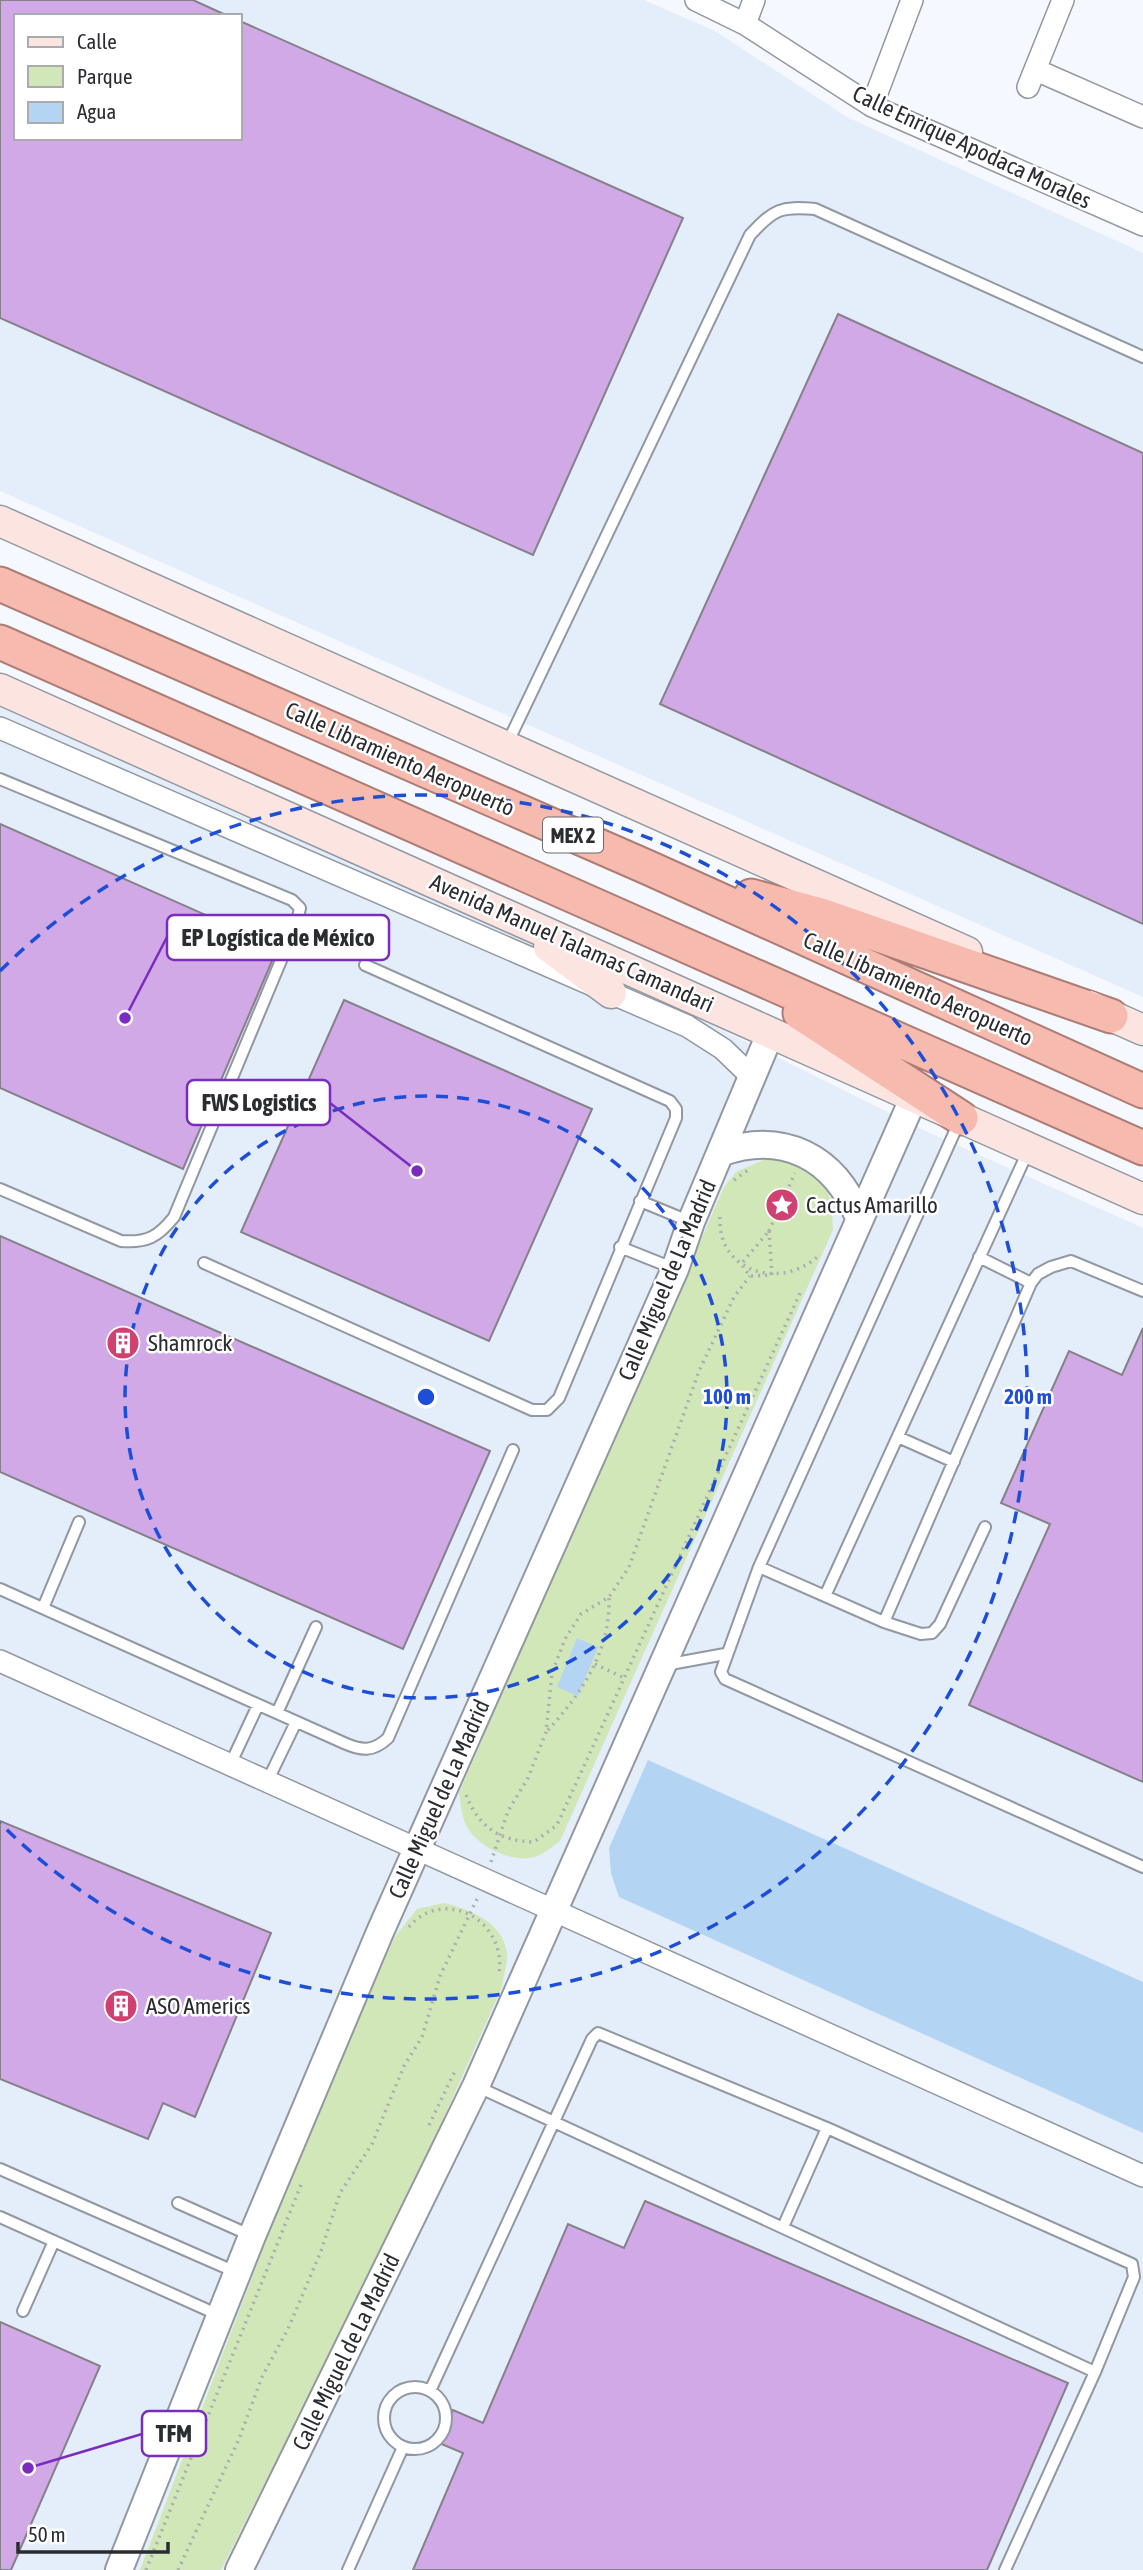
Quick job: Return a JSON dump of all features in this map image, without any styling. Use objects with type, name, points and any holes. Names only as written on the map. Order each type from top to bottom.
[{"type":"highway","name":"Calle Libramiento Aeropuerto","points":[[0,584],[649,868],[1143,1091]]},
{"type":"highway","name":"MEX 2","points":[[0,642],[1143,1148]]},
{"type":"highway","points":[[649,868],[824,916],[1111,1016]]},
{"type":"highway","points":[[716,958],[961,1118]]},
{"type":"main road","points":[[0,521],[1143,1030]]},
{"type":"main road","name":"Avenida Manuel Talamas Camandari","points":[[0,689],[1143,1199]]},
{"type":"main road","points":[[485,904],[611,993]]},
{"type":"street","name":"Calle Enrique Apodaca Morales","points":[[696,0],[744,24],[872,106],[1143,225]]},
{"type":"street","points":[[744,24],[754,0]]},
{"type":"street","points":[[872,106],[912,0]]},
{"type":"street","points":[[1063,0],[1032,78],[1143,117]]},
{"type":"street","points":[[0,728],[687,1026],[723,1049],[752,1077]]},
{"type":"street","name":"Calle Miguel de La Madrid","points":[[119,2570],[252,2236],[416,1849],[675,1269],[703,1222],[720,1153],[771,1034]]},
{"type":"street","name":"Calle Miguel de La Madrid","points":[[239,2570],[476,2086],[914,1097]]},
{"type":"street","points":[[720,1153],[740,1146],[762,1143],[803,1153],[823,1164],[838,1180],[859,1218]]},
{"type":"street","points":[[0,1661],[1143,2176]]},
{"type":"lane","points":[[506,747],[750,235],[768,216],[786,207],[815,209],[1143,357]]},
{"type":"lane","points":[[0,779],[292,900],[298,903],[300,913],[174,1217],[164,1228],[152,1239],[141,1243],[121,1241],[0,1189]]},
{"type":"lane","points":[[204,1263],[540,1411],[555,1405],[559,1398],[676,1118],[676,1109],[670,1101],[365,965]]},
{"type":"lane","points":[[961,1118],[759,1567],[725,1654],[721,1672],[725,1679],[1143,1867]]},
{"type":"lane","points":[[825,1596],[1029,1148]]},
{"type":"lane","points":[[640,1201],[703,1222]]},
{"type":"lane","points":[[620,1247],[675,1269]]},
{"type":"lane","points":[[979,1258],[1031,1283]]},
{"type":"lane","points":[[884,1622],[1031,1283],[1045,1270],[1071,1261],[1143,1291]]},
{"type":"lane","points":[[898,1437],[954,1462]]},
{"type":"lane","points":[[0,1589],[360,1750],[375,1748],[388,1738],[513,1450]]},
{"type":"lane","points":[[43,1608],[79,1522]]},
{"type":"lane","points":[[759,1567],[884,1622],[921,1634],[932,1633],[940,1624],[985,1527]]},
{"type":"lane","points":[[277,1713],[316,1627]]},
{"type":"lane","points":[[662,1665],[725,1654]]},
{"type":"lane","points":[[230,1765],[258,1704]]},
{"type":"lane","points":[[267,1782],[296,1722]]},
{"type":"lane","points":[[429,2391],[553,2121],[592,2039],[598,2033],[827,2128],[1132,2264],[1134,2277],[1095,2372],[1005,2570]]},
{"type":"lane","points":[[476,2086],[1095,2372]]},
{"type":"lane","points":[[783,2227],[827,2128]]},
{"type":"lane","points":[[0,2169],[238,2273]]},
{"type":"lane","points":[[178,2203],[252,2236]]},
{"type":"lane","points":[[0,2217],[220,2316]]},
{"type":"lane","points":[[23,2311],[54,2241]]},
{"type":"lane","points":[[410,2387],[429,2391],[444,2406],[445,2427],[433,2444],[413,2449],[403,2447],[388,2434],[384,2424],[386,2404],[400,2390],[410,2387]]},
{"type":"lane","points":[[348,2570],[403,2447]]},
{"type":"path","points":[[788,1166],[804,1172]]},
{"type":"path","points":[[730,1186],[756,1167]]},
{"type":"path","points":[[741,1264],[769,1231],[797,1168]]},
{"type":"path","points":[[777,1192],[796,1200],[790,1214],[779,1210],[771,1206],[777,1192]]},
{"type":"path","points":[[703,1222],[720,1208],[723,1239],[750,1276]]},
{"type":"path","points":[[769,1231],[772,1275]]},
{"type":"path","points":[[810,1271],[821,1251]]},
{"type":"path","points":[[750,1276],[788,1274],[816,1258]]},
{"type":"path","points":[[741,1264],[772,1275]]},
{"type":"path","points":[[178,2570],[239,2439],[262,2377],[288,2329],[321,2251],[340,2193],[372,2144],[404,2066],[422,2037],[453,1943],[471,1916],[508,1811],[528,1778],[546,1732],[552,1673],[565,1639],[581,1614],[609,1597],[629,1567],[699,1371],[734,1297],[750,1276]]},
{"type":"path","points":[[466,1788],[474,1812],[482,1824],[500,1837],[534,1842],[557,1825],[804,1284]]},
{"type":"path","points":[[546,1732],[572,1704],[594,1664],[610,1619],[609,1597]]},
{"type":"path","points":[[594,1664],[624,1678]]},
{"type":"path","points":[[404,1933],[420,1914],[445,1908],[471,1916],[490,1929],[499,1947],[498,1982]]},
{"type":"path","points":[[146,2570],[301,2184]]},
{"type":"shaded area","points":[[0,0],[644,0],[715,31],[847,117],[1143,253],[1143,997],[0,491]]},
{"type":"shaded area","points":[[0,707],[692,1015],[930,1133],[1143,1228],[1143,2570],[0,2570]]},
{"type":"green space","points":[[768,1158],[799,1164],[811,1169],[819,1177],[830,1198],[833,1230],[560,1841],[543,1853],[529,1858],[502,1854],[478,1840],[469,1830],[462,1815],[459,1793],[724,1187],[736,1172]]},
{"type":"green space","points":[[444,1903],[474,1913],[492,1925],[504,1942],[507,1961],[502,1987],[404,2207],[221,2570],[140,2570],[297,2160],[394,1938],[417,1909]]},
{"type":"water","points":[[577,1638],[598,1647],[578,1696],[557,1687]]},
{"type":"water","points":[[648,1760],[1143,1982],[1143,2133],[619,1897],[611,1873],[609,1848]]},
{"type":"building","points":[[0,0],[193,0],[224,14],[14,14],[14,140],[242,140],[242,22],[683,218],[533,555],[0,318]]},
{"type":"building","points":[[838,314],[1143,453],[1143,924],[660,704]]},
{"type":"building","points":[[0,824],[278,947],[183,1169],[0,1088]]},
{"type":"building","points":[[344,1000],[592,1109],[489,1341],[241,1232]]},
{"type":"building","name":"Shamrock","points":[[0,1236],[490,1451],[403,1649],[0,1472]]},
{"type":"building","points":[[1143,1328],[1143,1782],[969,1705],[1050,1524],[1001,1503],[1069,1351],[1122,1375]]},
{"type":"building","name":"ASO Americs","points":[[0,1821],[271,1933],[195,2117],[163,2103],[148,2139],[0,2079]]},
{"type":"building","points":[[645,2201],[1068,2383],[987,2570],[413,2570],[463,2453],[439,2443],[453,2410],[483,2423],[568,2224],[624,2248]]},
{"type":"building","points":[[0,2322],[100,2366],[11,2570],[0,2570]]},
{"type":"place","name":"EP Logística de México","points":[[125,1018]]},
{"type":"place","name":"FWS Logistics","points":[[417,1171]]},
{"type":"place","name":"Cactus Amarillo","points":[[782,1205]]},
{"type":"place","name":"Shamrock","points":[[123,1343]]},
{"type":"place","name":"ASO Americs","points":[[121,2006]]},
{"type":"place","name":"TFM","points":[[28,2468]]}]
